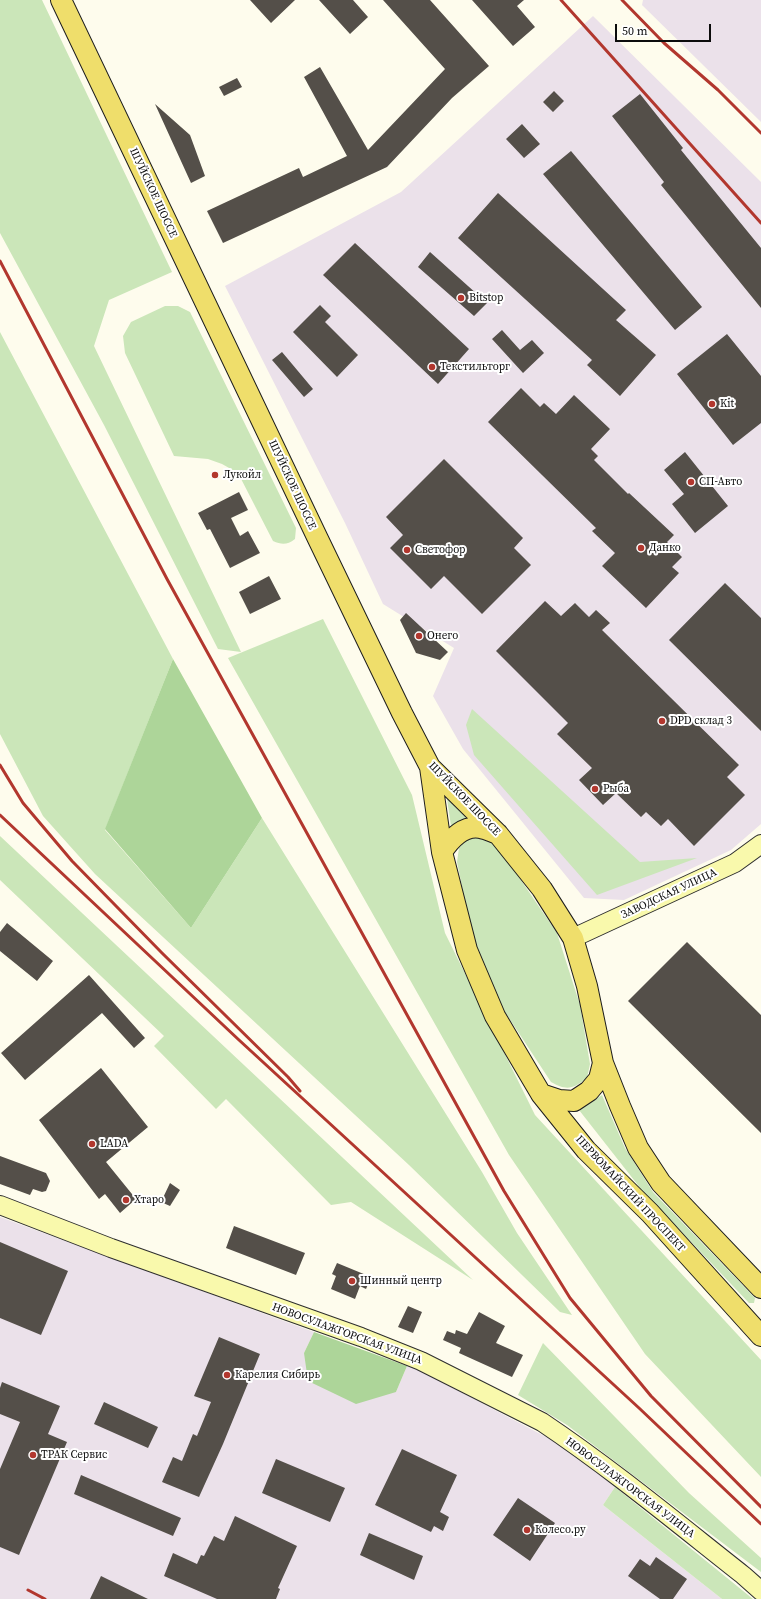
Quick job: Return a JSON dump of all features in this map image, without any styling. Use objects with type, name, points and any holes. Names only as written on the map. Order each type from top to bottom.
[{"type":"main road","name":"ШУЙСКОЕ ШОССЕ","points":[[61,0],[402,714],[430,767],[498,834],[542,889],[573,938]]},
{"type":"main road","name":"ПЕРВОМАЙСКИЙ ПРОСПЕКТ","points":[[430,767],[442,852],[467,950],[495,1016],[541,1094],[586,1150],[650,1213],[758,1326]]},
{"type":"main road","points":[[442,852],[452,838],[463,831],[478,828],[498,834]]},
{"type":"main road","name":"ЗАВОДСКАЯ УЛИЦА","points":[[573,938],[735,863],[761,844]]},
{"type":"main road","points":[[573,938],[587,986],[603,1062],[638,1148],[661,1184],[761,1288]]},
{"type":"main road","points":[[541,1094],[559,1100],[574,1101],[589,1091],[599,1079],[603,1062]]},
{"type":"main road","name":"НОВОСУЛАЖГОРСКАЯ УЛИЦА","points":[[0,1205],[111,1248],[362,1337],[421,1361],[542,1422],[585,1452],[743,1575],[761,1591]]},
{"type":"shaded area","points":[[643,0],[761,0],[761,122],[642,5]]},
{"type":"shaded area","points":[[593,16],[761,182],[761,824],[731,850],[624,900],[584,898],[463,749],[433,696],[454,648],[383,604],[345,523],[225,286],[401,192]]},
{"type":"shaded area","points":[[0,1217],[314,1332],[304,1353],[396,1392],[407,1366],[417,1369],[548,1438],[577,1457],[615,1487],[603,1505],[722,1599],[0,1599]]},
{"type":"green space","points":[[0,0],[42,0],[172,272],[109,300],[94,346],[241,652],[218,649],[104,425],[0,233]]},
{"type":"green space","points":[[165,306],[178,306],[190,312],[296,528],[295,539],[282,544],[273,541],[238,473],[222,464],[208,459],[174,456],[125,353],[123,336],[131,322]]},
{"type":"green space","points":[[0,332],[173,659],[105,830],[191,928],[262,818],[482,1172],[517,1233],[572,1315],[560,1312],[409,1165],[95,874],[43,816],[0,734]]},
{"type":"green space","points":[[323,619],[412,795],[445,933],[535,1115],[761,1360],[761,1477],[645,1354],[509,1155],[228,658]]},
{"type":"green space","points":[[173,659],[262,818],[191,928],[105,829]]},
{"type":"green space","points":[[472,709],[640,862],[697,858],[597,895],[474,755],[466,725]]},
{"type":"green space","points":[[446,792],[467,817],[451,826]]},
{"type":"green space","points":[[0,836],[473,1280],[351,1202],[331,1205],[226,1099],[216,1109],[154,1046],[164,1036],[0,880]]},
{"type":"green space","points":[[476,836],[487,838],[499,848],[557,933],[580,1005],[590,1064],[587,1078],[578,1085],[566,1088],[551,1082],[501,1006],[472,936],[457,862],[459,848],[466,840]]},
{"type":"green space","points":[[602,1095],[625,1148],[653,1192],[755,1298],[754,1303],[749,1303],[641,1189],[579,1110]]},
{"type":"green space","points":[[314,1332],[407,1366],[396,1392],[356,1404],[308,1381],[304,1353]]},
{"type":"green space","points":[[543,1343],[689,1493],[761,1558],[761,1572],[567,1425],[518,1395]]},
{"type":"green space","points":[[615,1487],[753,1599],[722,1599],[603,1505]]},
{"type":"building","points":[[250,0],[295,0],[271,23]]},
{"type":"building","points":[[319,0],[353,0],[368,17],[350,34]]},
{"type":"building","points":[[383,0],[430,0],[489,66],[452,98],[387,167],[223,243],[207,211],[299,168],[303,177],[347,156],[304,77],[320,67],[368,150],[445,69]]},
{"type":"building","points":[[472,0],[524,0],[517,6],[535,27],[513,46]]},
{"type":"building","points":[[237,78],[242,87],[224,96],[219,87]]},
{"type":"building","points":[[554,91],[564,101],[553,112],[543,102]]},
{"type":"building","points":[[640,94],[683,148],[681,150],[761,248],[761,308],[661,185],[664,182],[612,116]]},
{"type":"building","points":[[155,104],[190,135],[205,176],[191,183]]},
{"type":"building","points":[[522,124],[540,144],[524,158],[506,139]]},
{"type":"building","points":[[571,151],[702,307],[675,330],[543,174]]},
{"type":"building","points":[[498,193],[626,310],[616,320],[656,355],[620,396],[587,365],[592,360],[458,238]]},
{"type":"building","points":[[355,243],[469,349],[438,384],[323,275]]},
{"type":"building","points":[[430,252],[487,303],[474,316],[418,267]]},
{"type":"building","points":[[320,305],[331,316],[325,322],[358,355],[337,377],[293,332]]},
{"type":"building","points":[[502,330],[520,350],[532,340],[544,353],[523,373],[492,339]]},
{"type":"building","points":[[727,334],[761,376],[761,423],[733,445],[677,374]]},
{"type":"building","points":[[282,352],[313,389],[304,397],[272,360]]},
{"type":"building","points":[[521,388],[540,407],[544,403],[556,414],[574,395],[610,429],[591,449],[598,456],[594,460],[628,494],[629,493],[674,535],[667,542],[682,557],[672,567],[679,573],[646,608],[602,566],[615,553],[592,531],[596,528],[488,422]]},
{"type":"building","name":"СП-Авто","points":[[685,452],[728,506],[695,533],[672,504],[684,494],[664,470]]},
{"type":"building","points":[[444,459],[523,538],[514,548],[531,565],[482,614],[444,576],[431,589],[390,548],[403,535],[386,517]]},
{"type":"building","points":[[239,492],[248,510],[231,518],[240,536],[248,531],[260,553],[230,568],[210,529],[207,530],[198,513]]},
{"type":"building","points":[[269,576],[281,599],[250,614],[239,592]]},
{"type":"building","points":[[725,583],[761,618],[761,731],[669,640]]},
{"type":"building","points":[[545,601],[561,616],[575,603],[589,617],[596,610],[610,623],[602,630],[739,765],[727,777],[745,795],[694,846],[668,819],[661,826],[646,812],[641,817],[616,793],[603,805],[579,780],[592,768],[557,734],[568,723],[496,651]]},
{"type":"building","name":"Онего","points":[[406,613],[448,652],[440,660],[416,653],[400,620]]},
{"type":"building","points":[[7,923],[53,961],[37,981],[0,951],[0,932]]},
{"type":"building","points":[[687,942],[761,1015],[761,1133],[628,1001]]},
{"type":"building","points":[[89,975],[145,1038],[134,1048],[102,1013],[25,1080],[1,1053]]},
{"type":"building","name":"LADA","points":[[101,1068],[148,1127],[106,1162],[136,1199],[120,1213],[105,1194],[99,1199],[39,1120]]},
{"type":"building","points":[[0,1156],[46,1173],[50,1181],[46,1191],[42,1192],[33,1189],[30,1195],[0,1184]]},
{"type":"building","points":[[170,1183],[180,1190],[170,1206],[161,1202]]},
{"type":"building","points":[[234,1226],[305,1253],[296,1275],[226,1248]]},
{"type":"building","points":[[0,1242],[68,1271],[41,1335],[0,1318]]},
{"type":"building","name":"Шинный центр","points":[[337,1263],[371,1277],[366,1289],[360,1286],[355,1299],[331,1289],[336,1276],[332,1274]]},
{"type":"building","points":[[408,1306],[422,1312],[413,1333],[398,1327]]},
{"type":"building","points":[[479,1312],[505,1326],[496,1343],[523,1355],[512,1377],[459,1353],[461,1348],[443,1340],[447,1331],[455,1334],[456,1330],[467,1334]]},
{"type":"building","name":"Карелия Сибирь","points":[[219,1337],[260,1354],[223,1444],[199,1497],[162,1482],[173,1457],[182,1461],[193,1434],[197,1436],[211,1402],[194,1396]]},
{"type":"building","name":"ТРАК Сервис","points":[[2,1382],[60,1406],[48,1434],[67,1442],[19,1555],[0,1547],[0,1469],[20,1422],[0,1414],[0,1388]]},
{"type":"building","points":[[104,1402],[158,1427],[148,1448],[94,1424]]},
{"type":"building","points":[[402,1449],[457,1475],[440,1512],[449,1517],[443,1531],[434,1526],[431,1532],[375,1505]]},
{"type":"building","points":[[276,1459],[345,1488],[330,1522],[262,1493]]},
{"type":"building","points":[[81,1475],[181,1518],[173,1536],[74,1494]]},
{"type":"building","points":[[518,1498],[555,1523],[530,1561],[493,1535]]},
{"type":"building","points":[[235,1516],[297,1546],[278,1588],[280,1589],[276,1599],[217,1599],[164,1576],[173,1553],[197,1564],[201,1555],[204,1556],[214,1536],[224,1541]]},
{"type":"building","points":[[369,1533],[423,1556],[414,1580],[360,1555]]},
{"type":"building","points":[[656,1557],[687,1579],[673,1599],[660,1599],[628,1576],[640,1559],[650,1566]]},
{"type":"building","points":[[101,1576],[148,1599],[90,1599]]},
{"type":"railway","points":[[561,0],[761,223]]},
{"type":"railway","points":[[622,0],[664,43],[718,90],[761,133]]},
{"type":"railway","points":[[0,261],[167,579],[504,1191],[570,1298],[651,1396],[761,1507]]},
{"type":"railway","points":[[0,765],[23,803],[72,861],[162,953],[288,1077],[300,1091]]},
{"type":"railway","points":[[0,815],[239,1040],[639,1408],[761,1524]]},
{"type":"railway","points":[[28,1590],[45,1599]]},
{"type":"place","name":"Bitstop","points":[[461,298]]},
{"type":"place","name":"Текстильторг","points":[[432,367]]},
{"type":"place","name":"Kit","points":[[712,404]]},
{"type":"place","name":"Лукойл","points":[[215,475]]},
{"type":"place","name":"СП-Авто","points":[[691,482]]},
{"type":"place","name":"Данко","points":[[641,548]]},
{"type":"place","name":"Светофор","points":[[407,550]]},
{"type":"place","name":"Онего","points":[[419,636]]},
{"type":"place","name":"DPD склад 3","points":[[662,721]]},
{"type":"place","name":"Рыба","points":[[595,789]]},
{"type":"place","name":"LADA","points":[[92,1144]]},
{"type":"place","name":"Хтаро","points":[[126,1200]]},
{"type":"place","name":"Шинный центр","points":[[352,1281]]},
{"type":"place","name":"Карелия Сибирь","points":[[227,1375]]},
{"type":"place","name":"ТРАК Сервис","points":[[33,1455]]},
{"type":"place","name":"Колесо.ру","points":[[527,1530]]}]
